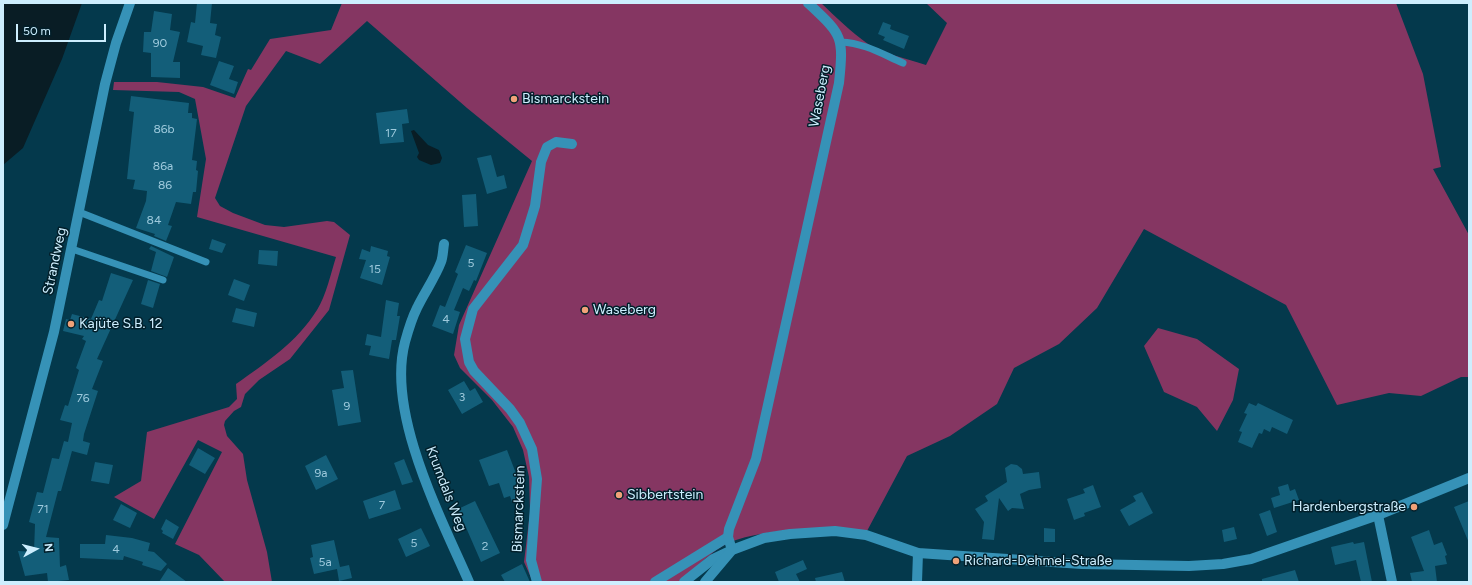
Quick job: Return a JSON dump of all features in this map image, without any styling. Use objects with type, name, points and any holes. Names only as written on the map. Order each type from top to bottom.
[{"type":"street","name":"Strandweg","points":[[3,524],[54,332],[105,84],[116,44],[130,3]]},
{"type":"street","points":[[808,3],[828,22],[838,34],[841,42]]},
{"type":"street","name":"Waseberg","points":[[728,537],[729,529],[756,459],[839,83],[841,42]]},
{"type":"street","name":"Bismarckstein","points":[[537,582],[531,560],[537,479],[532,449],[520,423],[510,409],[474,371],[469,362],[465,339],[473,309],[525,240],[535,206],[541,162],[547,148],[556,142],[572,144]]},
{"type":"street","name":"Krumdals Weg","points":[[444,244],[441,262],[416,309],[405,343],[402,358],[402,385],[410,429],[422,474],[469,582]]},
{"type":"street","points":[[684,582],[713,559],[764,538],[790,534],[835,531],[866,536],[918,553],[1082,564],[1189,566],[1223,564],[1251,559],[1378,515],[1469,478]]},
{"type":"street","points":[[1378,515],[1392,582]]},
{"type":"street","points":[[655,582],[728,537],[732,550]]},
{"type":"street","points":[[705,582],[732,550]]},
{"type":"street","points":[[917,582],[918,553]]},
{"type":"lane","points":[[841,42],[854,42],[866,46],[903,63]]},
{"type":"lane","points":[[79,212],[206,262]]},
{"type":"lane","points":[[72,249],[163,280]]},
{"type":"shaded area","points":[[342,3],[821,3],[868,44],[875,48],[926,65],[947,23],[926,3],[1396,3],[1423,74],[1441,167],[1433,169],[1469,235],[1469,377],[1461,377],[1421,396],[1389,393],[1337,405],[1286,305],[1144,229],[1097,308],[1059,344],[1014,368],[997,404],[950,436],[907,456],[867,531],[784,531],[736,540],[713,552],[680,582],[533,582],[524,562],[530,512],[529,477],[523,450],[513,427],[492,400],[460,368],[454,355],[459,325],[532,161],[467,108],[367,21],[320,64],[286,51],[246,106],[215,198],[220,206],[233,213],[265,225],[284,227],[327,221],[334,222],[350,235],[329,310],[290,359],[259,380],[245,394],[241,407],[234,411],[225,421],[224,425],[227,436],[243,454],[247,480],[267,552],[272,582],[225,582],[199,555],[175,544],[222,452],[198,440],[154,519],[114,497],[141,481],[147,432],[229,407],[237,399],[236,384],[259,368],[291,342],[317,310],[326,291],[336,257],[197,217],[206,159],[195,99],[179,92],[113,90],[114,82],[157,82],[203,87],[235,98],[248,69],[251,70],[270,39],[331,30]]},
{"type":"shaded area","points":[[1158,328],[1197,339],[1239,369],[1233,400],[1217,431],[1197,407],[1164,392],[1144,346]]},
{"type":"water","points":[[3,3],[82,3],[62,59],[23,148],[3,165]]},
{"type":"water","points":[[414,130],[428,145],[439,150],[442,158],[440,163],[431,165],[419,160],[417,157],[419,153],[411,131]]},
{"type":"building","points":[[197,3],[212,3],[210,23],[217,24],[215,35],[221,37],[216,58],[201,55],[203,46],[187,42],[191,22],[195,23]]},
{"type":"building","points":[[154,11],[172,14],[170,30],[180,32],[173,62],[180,62],[180,78],[151,77],[151,53],[143,52],[144,32],[151,32]]},
{"type":"building","points":[[883,22],[891,25],[890,29],[909,36],[904,49],[883,40],[885,37],[878,34]]},
{"type":"building","points":[[219,61],[234,66],[229,79],[238,82],[234,94],[210,85]]},
{"type":"building","points":[[131,96],[189,103],[188,113],[192,113],[192,118],[197,119],[192,160],[197,161],[196,170],[198,171],[196,192],[193,192],[191,204],[176,202],[168,225],[172,226],[166,241],[154,236],[155,234],[136,228],[146,201],[147,191],[133,189],[135,180],[127,179],[134,112],[129,111]]},
{"type":"building","points":[[407,109],[409,123],[402,124],[404,142],[380,144],[376,113]]},
{"type":"building","points":[[491,155],[497,177],[504,175],[507,188],[487,194],[477,158]]},
{"type":"building","points":[[476,194],[478,226],[464,227],[462,195]]},
{"type":"building","points":[[212,239],[226,244],[222,253],[209,249]]},
{"type":"building","points":[[466,245],[487,253],[476,281],[474,280],[469,291],[463,288],[454,310],[460,312],[453,334],[432,326],[440,305],[445,307],[458,274],[455,272]]},
{"type":"building","points":[[151,246],[174,257],[167,277],[151,271],[156,252],[149,249]]},
{"type":"building","points":[[371,246],[388,251],[387,256],[390,257],[382,285],[360,278],[366,260],[359,259],[362,249],[370,252]]},
{"type":"building","points":[[259,250],[278,251],[277,266],[258,264]]},
{"type":"building","points":[[111,273],[133,280],[97,359],[103,361],[92,389],[98,391],[84,434],[83,441],[90,443],[87,455],[72,451],[61,491],[58,491],[46,537],[59,538],[60,567],[66,565],[69,580],[48,582],[47,573],[25,576],[18,551],[34,552],[35,524],[29,522],[37,492],[43,493],[52,458],[59,459],[64,441],[68,442],[72,423],[60,420],[65,405],[68,406],[79,370],[76,368],[86,341],[82,339],[84,336],[63,331],[66,319],[70,320],[72,314],[91,319],[99,300],[102,301]]},
{"type":"building","points":[[234,279],[250,285],[244,301],[228,295]]},
{"type":"building","points":[[148,280],[160,284],[153,308],[141,304]]},
{"type":"building","points":[[386,300],[399,303],[397,316],[400,316],[396,340],[392,340],[389,359],[369,355],[371,346],[365,345],[367,334],[381,337]]},
{"type":"building","points":[[236,308],[257,313],[254,327],[232,322]]},
{"type":"building","points":[[353,370],[361,422],[338,426],[332,390],[344,388],[341,371]]},
{"type":"building","points":[[464,381],[470,391],[475,388],[483,402],[462,414],[448,390]]},
{"type":"building","points":[[1249,403],[1256,406],[1258,403],[1293,420],[1287,434],[1272,427],[1270,432],[1264,429],[1262,434],[1259,433],[1252,448],[1238,442],[1242,432],[1239,431],[1247,414],[1244,413]]},
{"type":"building","points":[[198,448],[215,458],[205,474],[189,465]]},
{"type":"building","points":[[507,450],[525,497],[512,502],[510,496],[504,498],[499,483],[489,486],[479,460]]},
{"type":"building","points":[[326,455],[338,479],[316,490],[305,466]]},
{"type":"building","points":[[404,459],[413,482],[402,485],[394,463]]},
{"type":"building","points":[[95,462],[113,465],[109,484],[91,481]]},
{"type":"building","points":[[1011,464],[1017,465],[1022,469],[1023,474],[1039,472],[1041,488],[1029,490],[1020,494],[1024,509],[1012,508],[1008,511],[999,498],[994,540],[982,539],[984,522],[975,509],[988,501],[985,496],[1007,482],[1005,468]]},
{"type":"building","points":[[1288,484],[1290,491],[1295,489],[1299,500],[1274,508],[1271,498],[1280,495],[1278,487]]},
{"type":"building","points":[[1093,485],[1101,507],[1084,513],[1085,516],[1074,520],[1067,499],[1085,493],[1083,489]]},
{"type":"building","points":[[395,490],[401,509],[369,519],[363,501]]},
{"type":"building","points":[[1142,492],[1153,513],[1129,526],[1120,510],[1136,501],[1133,496]]},
{"type":"building","points":[[475,501],[500,553],[481,562],[458,509]]},
{"type":"building","points":[[1469,501],[1469,543],[1454,507]]},
{"type":"building","points":[[121,504],[137,513],[130,528],[113,520]]},
{"type":"building","points":[[1270,510],[1277,532],[1267,536],[1259,514]]},
{"type":"building","points":[[166,519],[179,527],[173,539],[162,533],[163,531],[161,529]]},
{"type":"building","points":[[1234,527],[1237,539],[1224,542],[1222,530]]},
{"type":"building","points":[[421,528],[430,546],[406,557],[398,539]]},
{"type":"building","points":[[1044,528],[1055,529],[1055,542],[1044,542]]},
{"type":"building","points":[[1429,530],[1434,545],[1442,542],[1447,555],[1445,556],[1447,564],[1435,566],[1437,582],[1412,582],[1410,573],[1424,571],[1411,537]]},
{"type":"building","points":[[106,535],[132,538],[150,543],[148,551],[154,552],[167,564],[161,571],[142,565],[143,562],[124,556],[123,560],[80,558],[80,544],[105,544]]},
{"type":"building","points":[[334,540],[340,567],[349,565],[352,578],[339,581],[337,569],[314,574],[310,558],[313,557],[311,545]]},
{"type":"building","points":[[1353,542],[1354,544],[1364,542],[1372,582],[1361,582],[1356,560],[1335,565],[1331,547]]},
{"type":"building","points":[[803,560],[807,569],[796,574],[800,582],[779,582],[775,572]]},
{"type":"building","points":[[522,564],[530,582],[505,582],[501,575]]},
{"type":"building","points":[[168,568],[187,582],[159,582]]},
{"type":"building","points":[[1295,570],[1299,582],[1262,582],[1262,579]]},
{"type":"building","points":[[842,572],[845,582],[816,582],[815,578]]},
{"type":"place","name":"Bismarckstein","points":[[514,99]]},
{"type":"place","name":"Waseberg","points":[[585,310]]},
{"type":"place","name":"Kajüte S.B. 12","points":[[71,324]]},
{"type":"place","name":"Sibbertstein","points":[[619,495]]},
{"type":"place","name":"Hardenbergstraße","points":[[1414,507]]},
{"type":"place","name":"Richard-Dehmel-Straße","points":[[956,561]]}]
